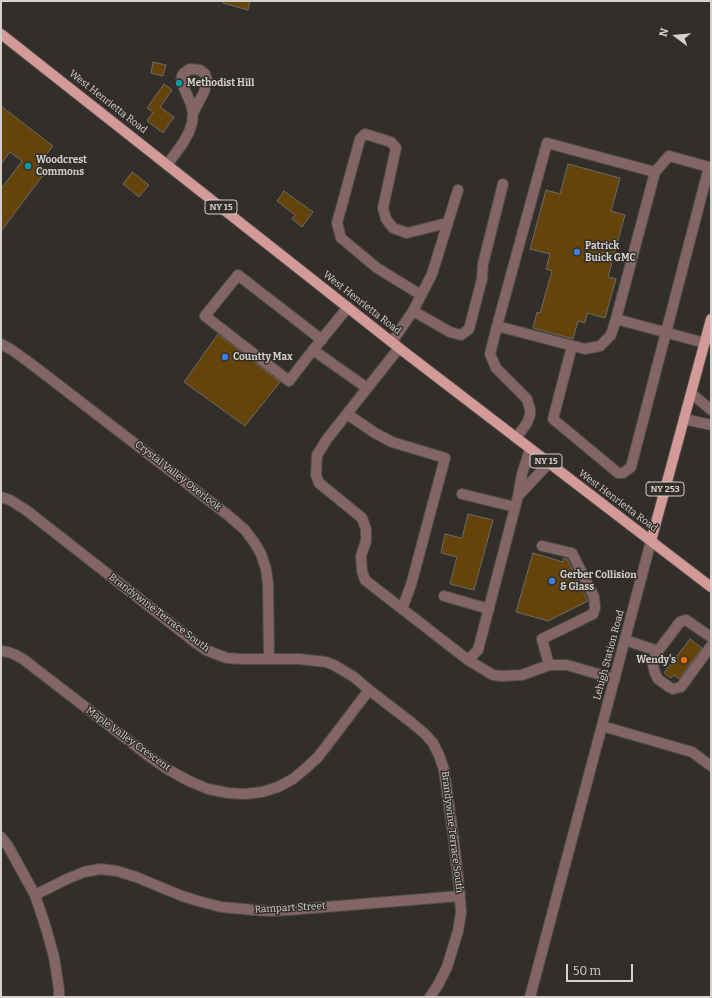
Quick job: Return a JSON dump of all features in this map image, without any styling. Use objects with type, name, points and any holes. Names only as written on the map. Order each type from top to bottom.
[{"type":"main road","name":"West Henrietta Road","points":[[1,34],[395,345],[711,587]]},
{"type":"main road","name":"Lehigh Station Road","points":[[651,541],[711,319]]},
{"type":"street","points":[[167,165],[189,132],[193,113]]},
{"type":"street","points":[[421,295],[377,268],[341,238],[337,223],[360,139],[365,134],[391,142],[396,148],[383,208],[386,219],[393,228],[407,233],[447,223]]},
{"type":"street","points":[[516,438],[527,423],[530,415],[530,409],[527,400],[496,368],[490,354],[547,143],[655,172]]},
{"type":"street","points":[[497,326],[585,349],[600,346],[611,335],[655,172],[669,156],[709,166],[631,467],[623,473],[618,472],[553,419],[572,346]]},
{"type":"street","points":[[413,312],[450,332],[460,335],[469,329],[482,279],[483,264],[503,184]]},
{"type":"street","points":[[458,190],[432,274],[395,345],[367,388],[327,439],[317,456],[316,475],[319,483],[362,518],[366,529],[366,541],[361,556],[362,571],[365,580],[468,660],[493,675],[522,675],[549,665],[567,665],[615,679]]},
{"type":"street","points":[[322,340],[238,275],[205,316],[289,381],[348,308]]},
{"type":"street","points":[[616,319],[705,343]]},
{"type":"street","name":"Crystal Valley Overlook","points":[[1,344],[30,362],[245,530],[261,554],[266,569],[268,584],[269,658]]},
{"type":"street","points":[[313,350],[367,388]]},
{"type":"street","points":[[691,393],[711,410]]},
{"type":"street","points":[[347,414],[375,433],[392,442],[444,458],[411,585],[402,609]]},
{"type":"street","points":[[684,419],[711,425]]},
{"type":"street","points":[[468,660],[478,650],[515,508],[522,474],[530,449]]},
{"type":"street","points":[[518,496],[549,463]]},
{"type":"street","points":[[462,494],[515,508]]},
{"type":"street","name":"Brandywine Terrace South","points":[[1,498],[10,500],[26,510],[206,650],[227,658],[298,659],[326,662],[334,665],[354,677],[412,722],[433,743],[444,770],[461,913],[458,931],[447,967],[430,997]]},
{"type":"street","name":"Lehigh Station Road","points":[[530,997],[651,541]]},
{"type":"street","points":[[542,546],[572,553],[594,597],[595,608],[593,614],[542,639],[549,665]]},
{"type":"street","points":[[444,596],[489,609]]},
{"type":"street","points":[[711,637],[686,620],[680,622],[658,651],[653,661],[655,673],[658,679],[673,689],[681,687],[711,646]]},
{"type":"street","points":[[625,640],[658,651]]},
{"type":"street","name":"Maple Valley Crescent","points":[[1,651],[8,652],[23,659],[169,770],[208,789],[228,794],[262,792],[278,787],[293,779],[318,757],[369,690]]},
{"type":"street","points":[[602,726],[692,752],[711,766]]},
{"type":"street","points":[[1,836],[35,895],[54,958],[60,997]]},
{"type":"street","name":"Rampart Street","points":[[35,895],[84,872],[100,870],[117,871],[136,877],[198,901],[221,906],[254,910],[289,910],[460,896]]},
{"type":"building","points":[[224,1],[250,1],[248,10],[223,3]]},
{"type":"building","points":[[153,62],[166,65],[163,76],[151,73]]},
{"type":"building","points":[[164,84],[172,90],[160,107],[174,117],[163,133],[147,121],[153,112],[147,108]]},
{"type":"building","name":"Woodcrest Commons","points":[[1,106],[53,146],[36,168],[44,174],[1,231],[1,189],[22,161],[10,152],[1,164]]},
{"type":"building","name":"Patrick Buick GMC","points":[[568,164],[620,178],[611,211],[625,215],[608,277],[616,279],[605,318],[587,313],[585,323],[578,321],[573,339],[533,328],[537,312],[540,313],[552,271],[546,269],[550,254],[530,249],[546,190],[560,194]]},
{"type":"building","points":[[132,172],[149,185],[139,197],[123,184]]},
{"type":"building","points":[[284,191],[313,212],[302,227],[292,219],[295,215],[277,201]]},
{"type":"building","name":"Countty Max","points":[[218,334],[280,382],[245,426],[184,382]]},
{"type":"building","points":[[468,514],[493,520],[474,590],[450,584],[457,557],[441,553],[445,534],[462,538]]},
{"type":"building","name":"Gerber Collision & Glass","points":[[533,553],[563,562],[564,558],[567,559],[588,601],[548,621],[516,612]]},
{"type":"building","name":"Wendy's","points":[[690,639],[702,648],[679,679],[674,675],[671,678],[664,673]]},
{"type":"place","name":"Methodist Hill","points":[[179,83]]},
{"type":"place","name":"Woodcrest Commons","points":[[28,166]]},
{"type":"place","name":"Patrick Buick GMC","points":[[577,252]]},
{"type":"place","name":"Countty Max","points":[[225,357]]},
{"type":"place","name":"Gerber Collision & Glass","points":[[552,581]]},
{"type":"place","name":"Wendy's","points":[[684,660]]}]
